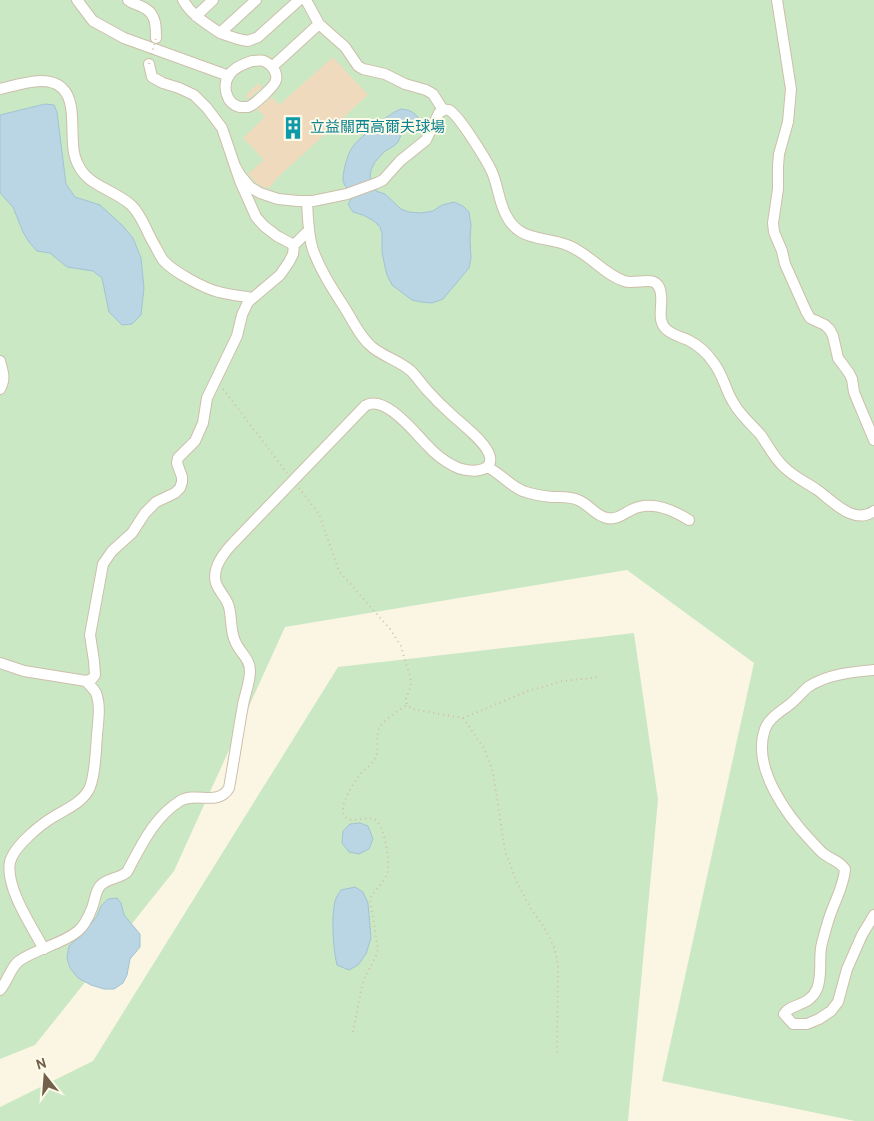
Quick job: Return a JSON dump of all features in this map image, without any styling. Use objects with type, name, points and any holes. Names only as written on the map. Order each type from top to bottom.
[{"type":"lane","points":[[77,0],[93,21],[124,38],[229,76]]},
{"type":"lane","points":[[128,0],[146,9],[153,16],[156,38]]},
{"type":"lane","points":[[183,0],[196,16],[220,33],[248,41],[258,37],[299,0]]},
{"type":"lane","points":[[196,16],[214,0]]},
{"type":"lane","points":[[220,33],[256,0]]},
{"type":"lane","points":[[306,0],[319,24],[345,47],[358,66],[426,90],[433,94],[443,110]]},
{"type":"lane","points":[[777,0],[791,89],[788,122],[778,166],[778,190],[773,223],[774,232],[785,264],[806,311],[810,318],[825,325],[833,336],[838,358],[852,379],[854,392],[874,440]]},
{"type":"lane","points":[[272,67],[319,24]]},
{"type":"lane","points":[[252,61],[263,61],[272,67],[276,74],[276,80],[269,90],[248,106],[239,107],[229,100],[225,88],[229,76],[238,66],[252,61]]},
{"type":"lane","points":[[149,64],[152,77],[194,95],[206,108],[222,128],[240,181],[256,217],[277,236],[294,245]]},
{"type":"lane","points":[[0,89],[28,82],[49,81],[62,88],[71,103],[74,156],[80,171],[90,180],[133,206],[164,261],[175,270],[187,278],[218,292],[253,298]]},
{"type":"lane","points":[[235,166],[250,187],[260,193],[278,199],[313,202],[347,194],[383,180],[400,161],[426,140],[439,113],[447,109],[458,119],[486,160],[505,215],[514,228],[530,237],[577,249],[616,278],[637,283],[656,282],[661,293],[660,312],[662,323],[666,330],[704,350],[721,374],[739,412],[761,435],[773,455],[785,468],[841,509],[851,514],[872,516]]},
{"type":"lane","points":[[0,990],[19,961],[69,937],[79,930],[86,922],[101,885],[127,872],[149,832],[161,816],[171,807],[190,797],[215,798],[226,794],[229,788],[250,669],[245,655],[235,642],[232,634],[231,614],[228,604],[216,583],[215,574],[226,550],[368,403],[378,403],[390,410],[404,421],[442,459],[456,468],[468,471],[481,470],[490,464],[490,456],[484,446],[437,402],[411,371],[374,349],[358,330],[324,273],[313,250],[307,202]]},
{"type":"lane","points":[[0,663],[24,672],[86,681],[92,679],[95,675],[90,636],[103,564],[112,551],[132,533],[145,513],[156,502],[175,493],[180,488],[182,476],[177,463],[178,458],[196,441],[203,423],[207,398],[235,341],[242,315],[248,302],[280,275],[293,254],[294,245],[309,230]]},
{"type":"lane","points":[[0,361],[4,382],[0,389]]},
{"type":"lane","points":[[487,467],[524,492],[577,499],[604,518],[618,518],[632,509],[642,506],[653,506],[676,512],[689,520]]},
{"type":"lane","points":[[874,670],[850,672],[823,679],[809,687],[774,716],[765,728],[762,742],[764,762],[770,783],[794,821],[813,843],[825,855],[840,863],[845,869],[845,878],[831,913],[822,945],[817,989],[812,997],[804,1003],[787,1010],[784,1014],[793,1024],[807,1024],[819,1019],[831,1011],[838,1002],[847,969],[862,934],[874,916]]},
{"type":"lane","points":[[44,949],[14,892],[9,874],[10,860],[19,844],[54,816],[77,803],[89,790],[97,737],[99,705],[95,692],[86,681]]},
{"type":"path","points":[[149,64],[156,38]]},
{"type":"path","points":[[215,379],[290,477]]},
{"type":"path","points":[[296,484],[319,514],[338,571],[390,629],[401,646],[411,685],[406,699],[407,705],[412,709],[463,718],[528,691],[563,681],[600,677]]},
{"type":"path","points":[[353,1032],[363,980],[378,950],[370,899],[384,880],[389,862],[383,833],[375,819],[356,820],[347,818],[343,814],[343,808],[348,793],[358,777],[374,760],[378,751],[377,738],[380,728],[388,719],[407,705]]},
{"type":"path","points":[[463,718],[484,748],[493,772],[504,851],[531,909],[544,927],[554,948],[558,965],[556,1056]]},
{"type":"green space","name":"立益關西高爾夫球場","points":[[0,0],[874,0],[874,1121],[855,1121],[662,1081],[754,663],[627,570],[285,627],[174,871],[35,1045],[0,1059]]},
{"type":"green space","points":[[634,633],[658,800],[628,1121],[0,1121],[0,1107],[93,1061],[338,667]]},
{"type":"water","points":[[45,104],[54,105],[57,112],[66,184],[75,197],[100,205],[122,225],[133,238],[141,258],[144,288],[141,315],[132,324],[122,325],[109,312],[102,278],[93,271],[67,267],[50,253],[37,251],[23,232],[13,207],[0,193],[0,115]]},
{"type":"water","points":[[401,109],[414,113],[422,124],[401,135],[398,142],[385,151],[375,162],[370,177],[376,191],[385,194],[401,209],[409,212],[433,211],[442,205],[454,202],[463,206],[469,212],[471,258],[469,268],[443,299],[432,303],[412,300],[392,285],[385,267],[380,227],[374,221],[353,212],[348,204],[353,196],[343,181],[346,161],[354,145],[376,125]]},
{"type":"water","points":[[360,823],[368,826],[373,839],[369,849],[359,854],[349,852],[342,843],[343,831],[350,824]]},
{"type":"water","points":[[355,887],[363,892],[368,903],[371,938],[366,954],[358,965],[349,970],[337,965],[333,916],[335,901],[341,890]]},
{"type":"water","points":[[117,898],[121,903],[124,915],[140,934],[140,947],[130,959],[127,975],[123,983],[114,989],[104,989],[78,978],[70,968],[67,958],[69,946],[84,933],[97,916],[101,906],[108,899]]},
{"type":"building","name":"立益關西高爾夫球場","points":[[333,57],[368,95],[277,178],[271,186],[268,188],[263,187],[255,182],[249,173],[264,160],[243,138],[265,117],[257,109],[272,97],[279,105]]},
{"type":"building","points":[[259,83],[262,87],[248,99],[245,96]]},
{"type":"place","name":"立益關西高爾夫球場","points":[[293,128]]}]
